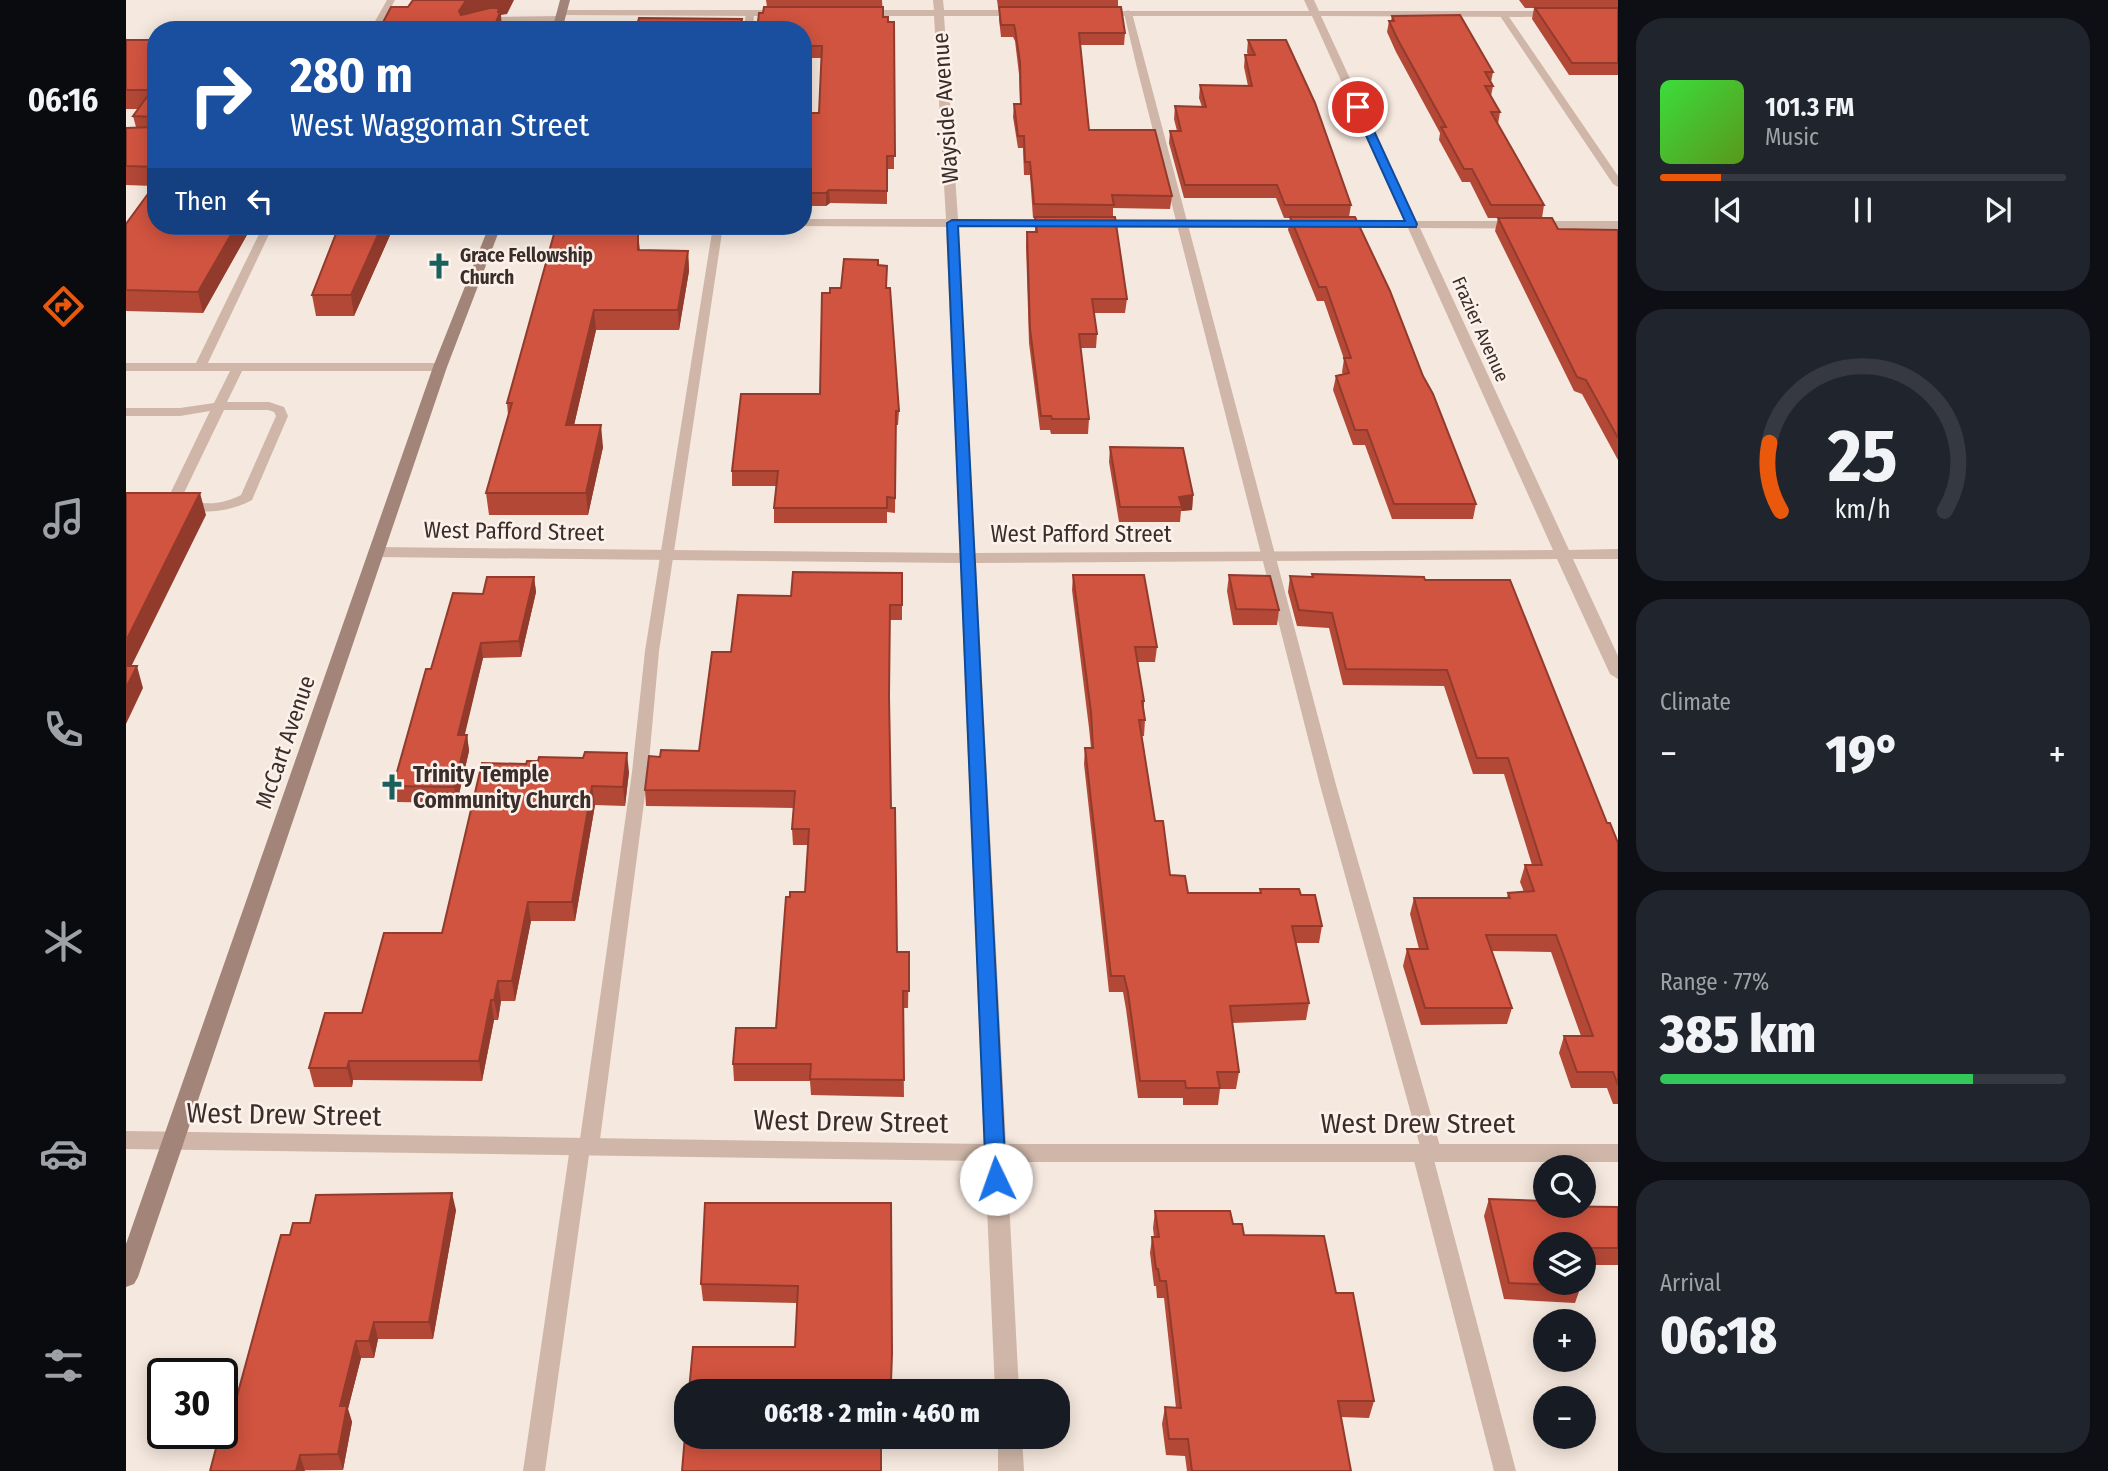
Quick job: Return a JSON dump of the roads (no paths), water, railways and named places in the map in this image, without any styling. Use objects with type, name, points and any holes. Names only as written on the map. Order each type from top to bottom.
[{"type":"main road","points":[[559,21],[565,0]]},
{"type":"main road","name":"McCart Avenue","points":[[126,1277],[440,367],[491,235]]},
{"type":"street","points":[[844,13],[938,6],[1033,13]]},
{"type":"street","name":"Wayside Avenue","points":[[938,6],[952,223],[1006,1379]]},
{"type":"street","points":[[1088,13],[1312,7],[1566,14]]},
{"type":"street","name":"Frazier Avenue","points":[[1312,7],[1618,674]]},
{"type":"street","points":[[561,15],[790,13]]},
{"type":"street","points":[[812,223],[1618,225]]},
{"type":"street","points":[[126,367],[440,367]]},
{"type":"street","name":"West Pafford Street","points":[[376,552],[967,558],[1618,554]]},
{"type":"street","name":"West Drew Street","points":[[126,1140],[995,1153],[1618,1153]]},
{"type":"street","points":[[1011,1449],[1012,1471]]},
{"type":"lane","points":[[379,21],[391,0]]},
{"type":"lane","points":[[749,21],[750,13]]},
{"type":"lane","points":[[1128,13],[1155,128],[1215,347],[1267,556],[1326,767],[1427,1153],[1505,1471]]},
{"type":"lane","points":[[1502,13],[1618,184]]},
{"type":"lane","points":[[482,21],[561,15]]},
{"type":"lane","points":[[200,367],[264,235]]},
{"type":"lane","points":[[534,1471],[640,772],[652,651],[717,235]]},
{"type":"lane","points":[[126,412],[180,412],[219,406],[269,406],[280,410],[282,415],[247,497],[239,503],[225,506],[189,506],[180,502],[176,496],[219,406],[238,367]]},
{"type":"place","name":"Grace Fellowship Church","points":[[439,266]]},
{"type":"place","name":"Trinity Temple Community Church","points":[[392,787]]}]
